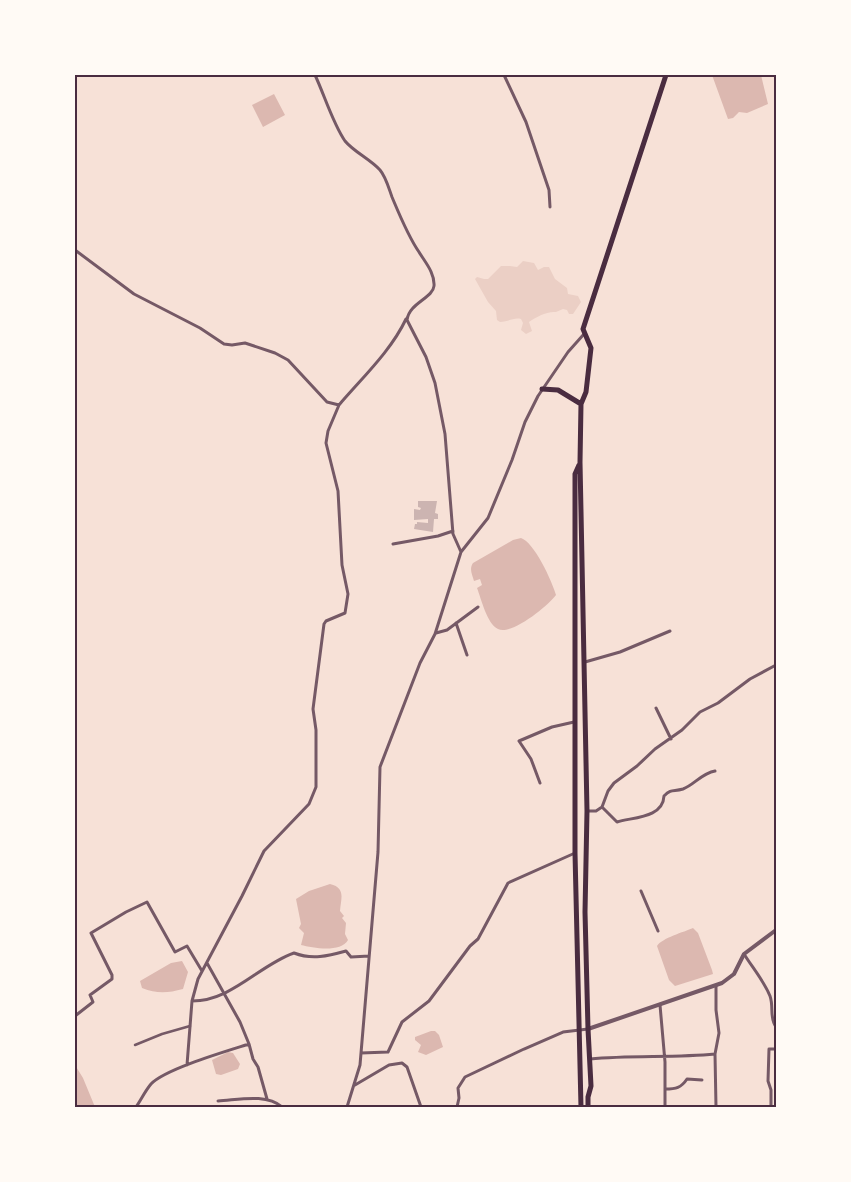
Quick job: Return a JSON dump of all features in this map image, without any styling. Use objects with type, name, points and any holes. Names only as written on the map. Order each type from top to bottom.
[{"type":"highway","points":[[588,1107],[591,1086],[585,912],[587,811],[580,404],[586,392],[591,348],[583,329],[665,75]]},
{"type":"highway","points":[[653,113],[615,230],[665,75]]},
{"type":"highway","points":[[542,389],[558,390],[580,404]]},
{"type":"highway","points":[[580,462],[575,474],[575,853],[581,1107]]},
{"type":"street","points":[[187,1065],[192,1001],[198,979],[264,851],[309,804],[316,787],[316,730],[313,709],[324,624],[326,621],[345,613],[348,594],[342,566],[338,491],[326,443],[328,431],[339,405],[377,362],[402,327],[407,315],[434,288],[434,278],[413,243],[380,170],[345,141],[315,75]]},
{"type":"street","points":[[504,75],[526,122],[549,190],[550,207]]},
{"type":"street","points":[[75,250],[134,294],[200,328],[224,344],[245,343],[275,353],[288,360],[327,402],[339,405]]},
{"type":"street","points":[[407,315],[407,320],[426,357],[435,383],[445,441],[453,531],[462,552]]},
{"type":"street","points":[[347,1107],[360,1065],[378,852],[380,766],[420,663],[435,634],[462,552],[488,518],[512,460],[525,422],[542,389],[568,352],[584,334]]},
{"type":"street","points":[[393,544],[438,536],[453,531]]},
{"type":"street","points":[[435,634],[447,630],[478,606]]},
{"type":"street","points":[[456,623],[467,655]]},
{"type":"street","points":[[585,662],[620,652],[670,631]]},
{"type":"street","points":[[587,811],[596,811],[602,807],[614,783],[637,766],[655,749],[682,730],[700,712],[718,703],[750,679],[776,666]]},
{"type":"street","points":[[656,708],[670,739]]},
{"type":"street","points":[[540,783],[531,759],[519,741],[552,727],[575,722]]},
{"type":"street","points":[[602,807],[617,822],[654,812],[660,809],[664,803],[664,796],[670,790],[683,788],[715,771]]},
{"type":"street","points":[[361,1053],[388,1052],[402,1022],[429,1002],[470,946],[478,939],[508,883],[575,853]]},
{"type":"street","points":[[641,891],[658,931]]},
{"type":"street","points":[[75,1016],[93,1002],[90,995],[112,978],[91,933],[147,902],[175,952],[187,946],[202,971]]},
{"type":"street","points":[[457,1107],[460,1098],[458,1088],[465,1077],[563,1032],[588,1029],[722,984],[734,974],[744,954],[776,930]]},
{"type":"street","points":[[192,1001],[205,1001],[224,993],[244,983],[283,957],[294,953],[305,957],[321,957],[346,952],[351,957],[369,956]]},
{"type":"street","points":[[744,954],[769,994],[772,1005],[770,1012],[776,1027]]},
{"type":"street","points":[[207,963],[240,1022],[253,1059],[258,1067],[267,1099]]},
{"type":"street","points":[[716,986],[716,1010],[719,1032],[716,1054],[716,1107]]},
{"type":"street","points":[[660,1005],[665,1057],[665,1107]]},
{"type":"street","points":[[135,1045],[162,1034],[190,1026]]},
{"type":"street","points":[[136,1107],[152,1084],[161,1076],[249,1044]]},
{"type":"street","points":[[771,1107],[771,1090],[768,1081],[769,1049],[776,1049]]},
{"type":"street","points":[[590,1059],[716,1054]]},
{"type":"street","points":[[354,1085],[389,1065],[402,1063],[407,1067],[420,1107]]},
{"type":"street","points":[[666,1089],[676,1089],[683,1085],[687,1079],[702,1080]]},
{"type":"street","points":[[218,1101],[267,1099],[282,1107]]},
{"type":"shaded area","points":[[712,75],[761,75],[768,104],[747,113],[739,112],[733,118],[728,119]]},
{"type":"shaded area","points":[[274,94],[285,115],[263,127],[252,105]]},
{"type":"shaded area","points":[[523,261],[534,263],[538,270],[549,267],[555,279],[567,288],[568,294],[578,296],[581,302],[573,314],[569,314],[567,310],[563,309],[545,313],[535,318],[529,322],[532,331],[526,334],[521,330],[523,323],[521,319],[500,322],[497,320],[496,311],[488,302],[475,279],[477,277],[488,279],[501,266],[517,267]]},
{"type":"shaded area","points":[[521,538],[537,554],[547,572],[556,595],[529,619],[511,628],[498,629],[491,622],[485,610],[477,588],[482,585],[480,579],[474,581],[471,567],[473,563],[513,540]]},
{"type":"shaded area","points":[[330,884],[338,888],[341,894],[340,911],[346,923],[345,934],[348,940],[339,947],[333,948],[301,945],[304,933],[299,928],[301,924],[296,899],[309,891]]},
{"type":"shaded area","points":[[693,928],[698,933],[713,974],[675,986],[669,980],[657,946],[668,938]]},
{"type":"shaded area","points":[[182,961],[188,972],[183,989],[162,992],[142,988],[140,981],[171,963]]},
{"type":"shaded area","points":[[435,1031],[439,1035],[443,1047],[426,1055],[418,1052],[421,1045],[415,1040],[415,1037]]},
{"type":"shaded area","points":[[228,1052],[233,1053],[240,1064],[238,1069],[221,1075],[216,1074],[212,1060]]},
{"type":"shaded area","points":[[75,1065],[83,1078],[95,1107],[75,1107]]},
{"type":"building","points":[[418,501],[437,501],[435,513],[438,514],[438,519],[434,519],[433,532],[414,529],[417,522],[428,523],[428,519],[414,520],[414,509],[420,510],[421,508],[418,507]]}]
